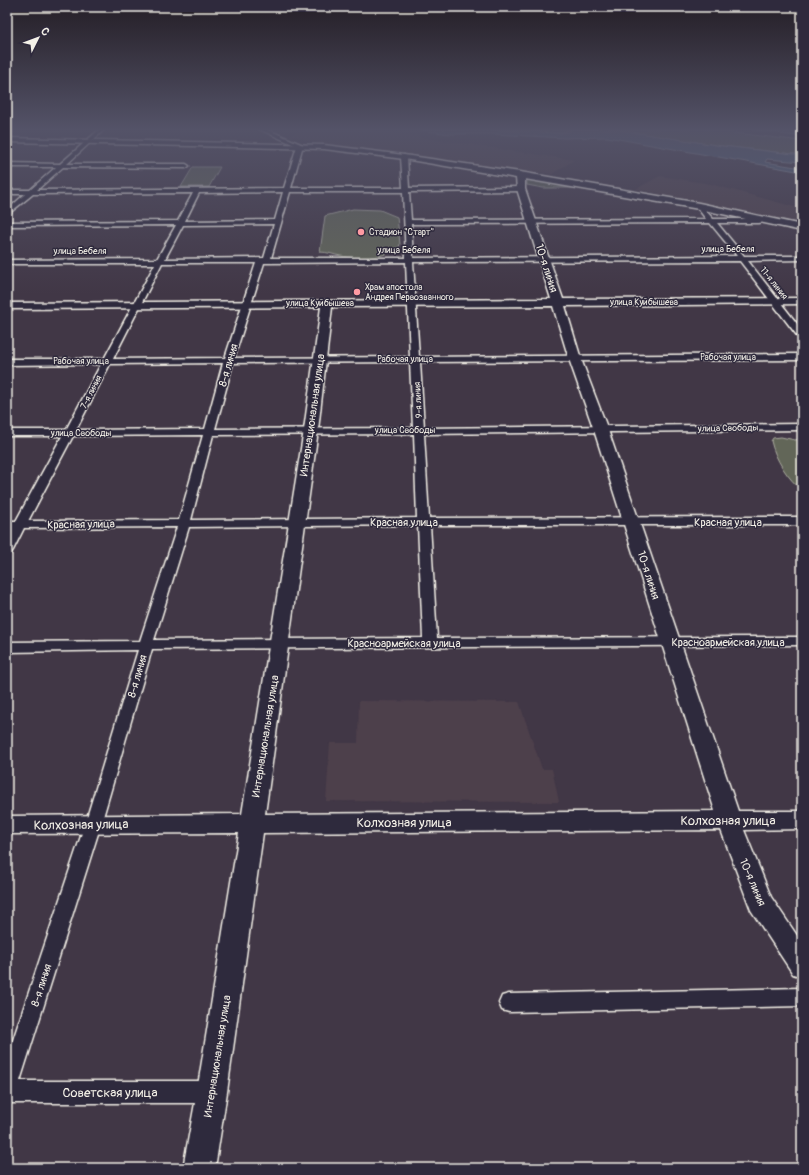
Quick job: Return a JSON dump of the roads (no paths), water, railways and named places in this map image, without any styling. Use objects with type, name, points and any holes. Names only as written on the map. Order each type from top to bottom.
[{"type":"street","points":[[7,213],[40,184]]},
{"type":"street","name":"8-я линия","points":[[7,1091],[93,824],[184,523],[229,360],[247,304],[277,222],[288,184]]},
{"type":"street","name":"9-я линия","points":[[408,184],[408,222],[430,643]]},
{"type":"street","points":[[7,192],[409,190],[495,184]]},
{"type":"street","name":"10-я линия","points":[[521,184],[575,358],[601,430],[729,820],[760,902],[802,965]]},
{"type":"street","points":[[534,184],[699,206],[802,228]]},
{"type":"street","name":"7-я линия","points":[[7,550],[197,191]]},
{"type":"street","name":"11-я линия","points":[[699,206],[742,258],[802,336]]},
{"type":"street","points":[[408,222],[766,220]]},
{"type":"street","points":[[7,224],[277,222]]},
{"type":"street","name":"улица Бебеля","points":[[7,262],[802,258]]},
{"type":"street","name":"улица Куйбышева","points":[[7,306],[802,301]]},
{"type":"street","name":"Интернациональная улица","points":[[199,1168],[212,1092],[296,522],[311,430],[327,303]]},
{"type":"street","name":"Рабочая улица","points":[[7,362],[802,357]]},
{"type":"street","name":"улица Свободы","points":[[7,433],[311,430],[601,430],[802,427]]},
{"type":"street","name":"Красная улица","points":[[7,525],[296,522],[802,522]]},
{"type":"street","name":"Красноармейская улица","points":[[7,647],[279,643],[802,641]]},
{"type":"street","name":"Колхозная улица","points":[[7,825],[802,820]]},
{"type":"street","points":[[509,1003],[802,997]]},
{"type":"street","name":"Советская улица","points":[[7,1091],[212,1092]]},
{"type":"place","name":"Стадион \"Старт\"","points":[[361,232]]},
{"type":"place","name":"Храм апостола Андрея Первозванного","points":[[357,292]]}]
